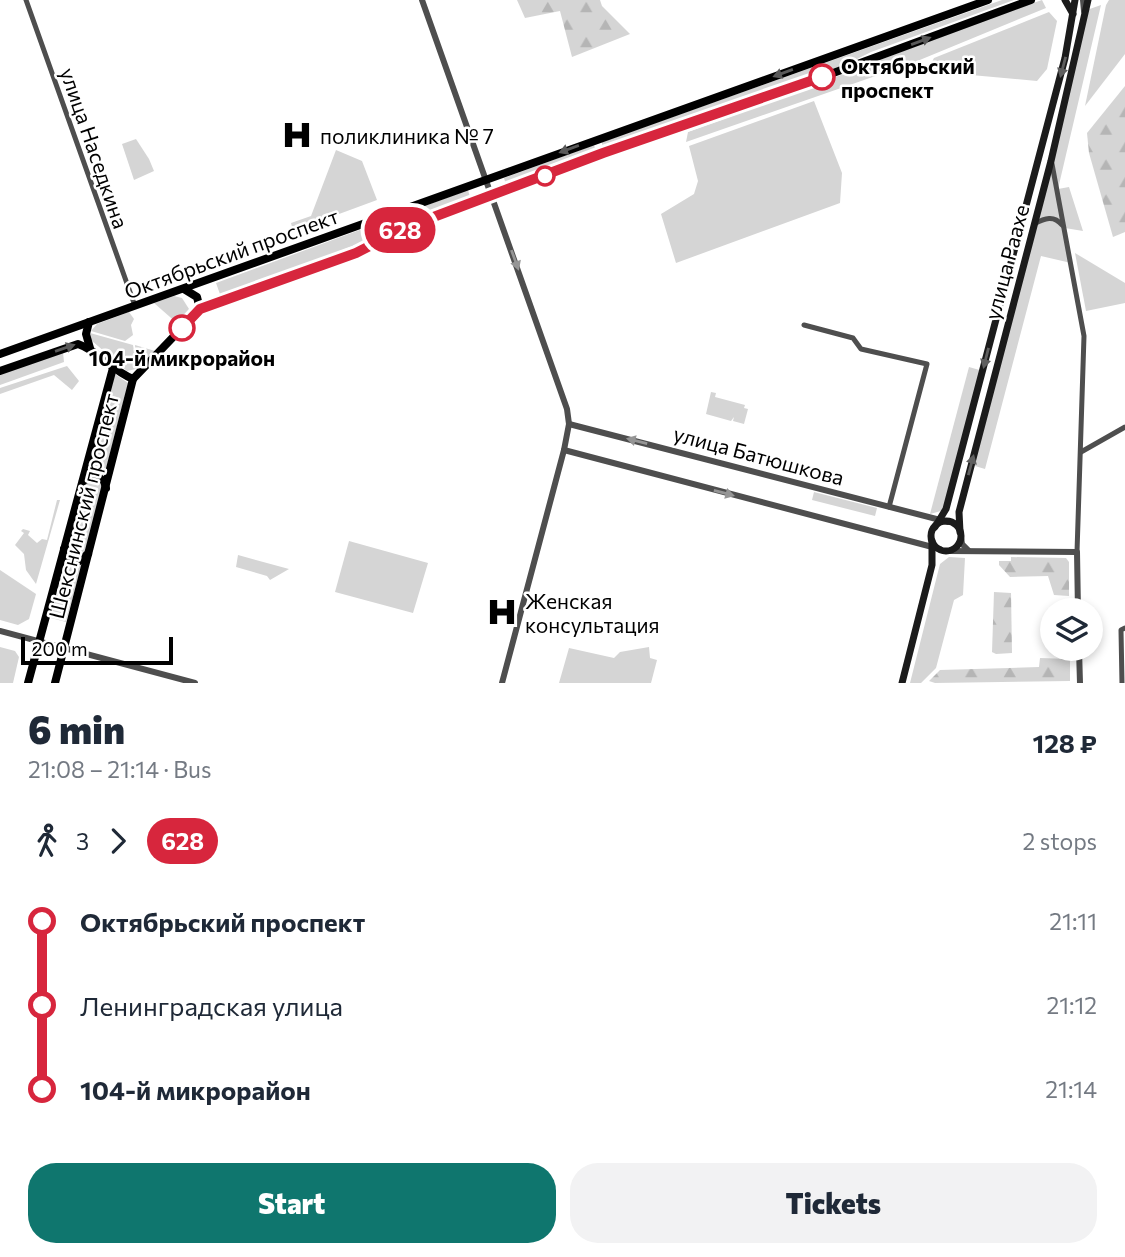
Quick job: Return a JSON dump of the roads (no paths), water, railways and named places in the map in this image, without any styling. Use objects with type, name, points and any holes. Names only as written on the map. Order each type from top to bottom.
[{"type":"main road","name":"Октябрьский проспект","points":[[0,354],[988,0]]},
{"type":"main road","name":"Октябрьский проспект","points":[[133,379],[200,309],[356,253],[407,227],[603,153],[1031,0]]},
{"type":"main road","points":[[987,17],[995,19],[1037,0]]},
{"type":"main road","points":[[1065,0],[1073,15]]},
{"type":"main road","name":"улица Раахе","points":[[932,565],[1065,58],[1075,0]]},
{"type":"main road","name":"улица Раахе","points":[[960,535],[958,512],[1051,161],[1086,0]]},
{"type":"main road","points":[[599,139],[597,144],[603,153]]},
{"type":"main road","points":[[184,289],[197,297],[200,309]]},
{"type":"main road","points":[[89,322],[86,334],[90,348]]},
{"type":"main road","points":[[0,370],[78,344],[90,348],[121,375],[133,379]]},
{"type":"main road","points":[[28,683],[113,368]]},
{"type":"main road","name":"Шекснинский проспект","points":[[55,683],[133,379]]},
{"type":"main road","points":[[82,481],[95,475],[101,477],[106,488]]},
{"type":"main road","points":[[902,683],[938,547],[957,546],[960,535],[956,525],[941,523]]},
{"type":"main road","points":[[64,548],[66,556],[71,559],[79,561],[88,554]]},
{"type":"street","name":"улица Наседкина","points":[[26,0],[135,306]]},
{"type":"street","points":[[422,0],[550,356],[567,409],[569,424],[502,683]]},
{"type":"street","points":[[1051,161],[1084,336],[1078,598]]},
{"type":"street","points":[[1034,224],[1051,218],[1064,228]]},
{"type":"street","points":[[804,325],[853,338],[861,349],[927,364],[888,508]]},
{"type":"street","name":"улица Батюшкова","points":[[569,424],[941,523]]},
{"type":"street","points":[[1081,452],[1125,427]]},
{"type":"street","points":[[564,450],[938,547],[1077,552]]},
{"type":"street","points":[[960,535],[962,544],[968,550]]},
{"type":"street","points":[[1122,683],[1121,630],[1125,628]]},
{"type":"street","points":[[0,631],[195,683]]},
{"type":"street","points":[[1079,661],[1080,683]]},
{"type":"place","name":"Октябрьский проспект","points":[[822,77]]},
{"type":"place","name":"поликлиника № 7","points":[[297,135]]},
{"type":"place","name":"104-й микрорайон","points":[[182,328]]},
{"type":"place","name":"Женская консультация","points":[[502,612]]}]
